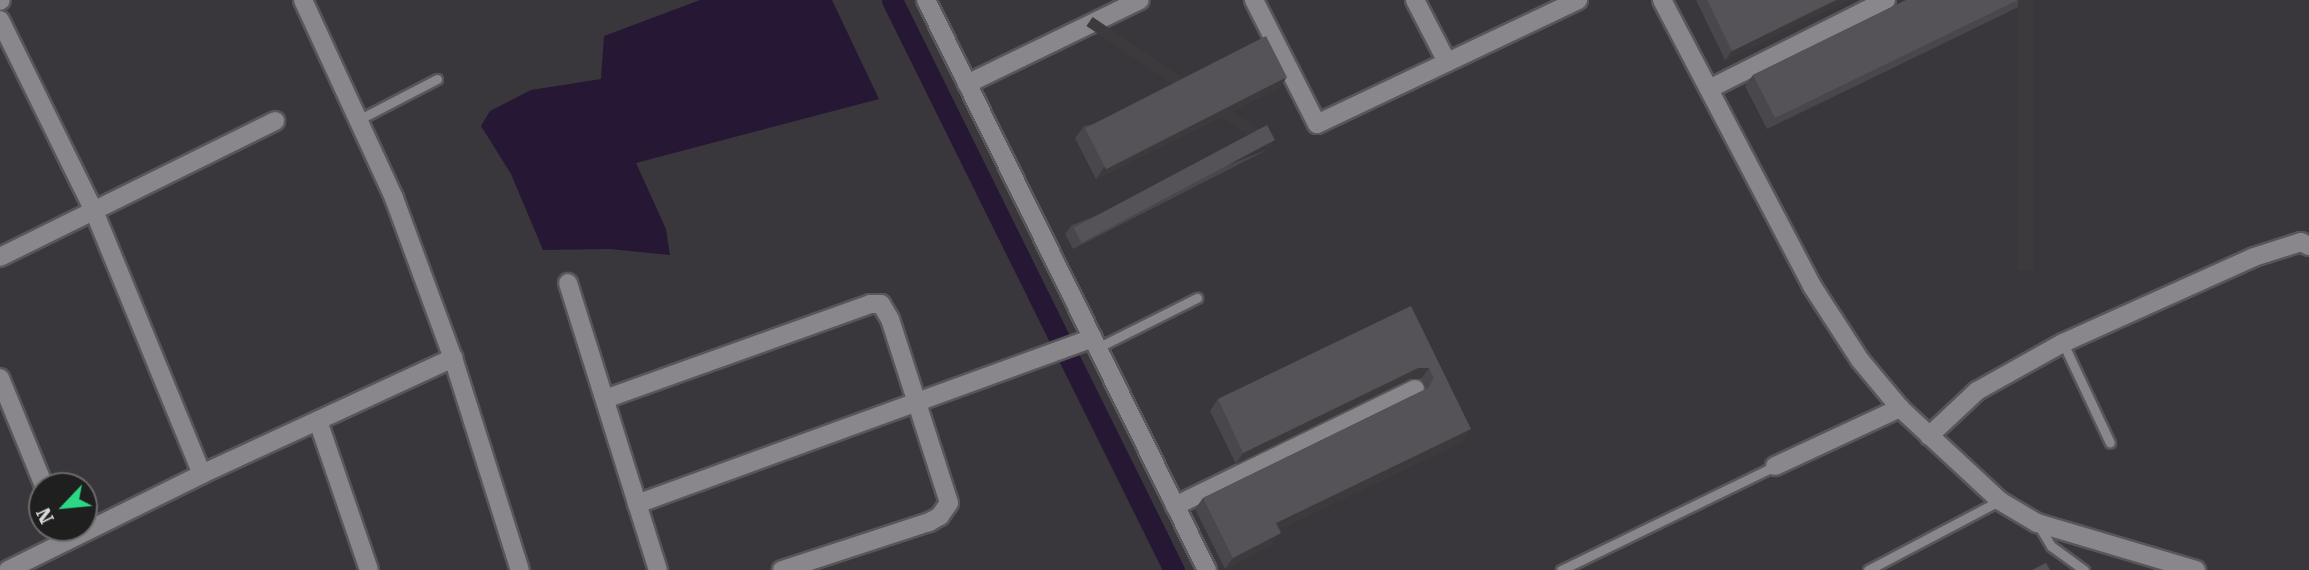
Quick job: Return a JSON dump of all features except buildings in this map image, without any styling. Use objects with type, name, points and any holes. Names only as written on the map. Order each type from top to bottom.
[{"type":"street","points":[[303,0],[394,198],[453,358],[520,570]]},
{"type":"street","points":[[926,0],[1090,343],[1206,570]]},
{"type":"street","points":[[967,84],[1140,0]]},
{"type":"street","points":[[1254,0],[1317,124],[1578,0]]},
{"type":"street","points":[[1415,0],[1447,62]]},
{"type":"street","points":[[1662,0],[1711,88],[1812,286],[1860,360],[1900,408],[2000,500],[2037,523],[2196,570]]},
{"type":"street","points":[[1711,88],[1859,6],[1885,0]]},
{"type":"street","points":[[0,20],[94,211],[202,474]]},
{"type":"street","points":[[0,257],[275,121]]},
{"type":"street","points":[[1929,436],[1976,391],[2063,344],[2254,257],[2301,242],[2309,246]]},
{"type":"street","points":[[568,283],[658,570]]},
{"type":"street","points":[[605,399],[870,304],[881,304],[890,319],[950,503],[940,516],[782,570]]},
{"type":"street","points":[[637,504],[1044,357],[1090,343]]},
{"type":"street","points":[[98,520],[453,358]]},
{"type":"street","points":[[0,378],[38,472]]},
{"type":"street","points":[[1175,506],[1415,389]]},
{"type":"street","points":[[1775,466],[1900,408]]},
{"type":"street","points":[[318,421],[369,570]]},
{"type":"street","points":[[8,570],[53,542]]},
{"type":"lane","points":[[358,120],[437,79]]},
{"type":"lane","points":[[1090,343],[1197,298]]},
{"type":"lane","points":[[2063,344],[2110,443]]},
{"type":"lane","points":[[1561,570],[1775,466]]},
{"type":"lane","points":[[1868,570],[2000,500]]},
{"type":"lane","points":[[2037,523],[2051,546],[2084,570]]},
{"type":"shaded area","points":[[700,0],[832,0],[879,99],[636,163],[666,229],[670,255],[609,249],[543,250],[511,174],[481,126],[490,111],[531,90],[601,79],[604,36]]},
{"type":"waterway","points":[[892,0],[1174,570]]}]
